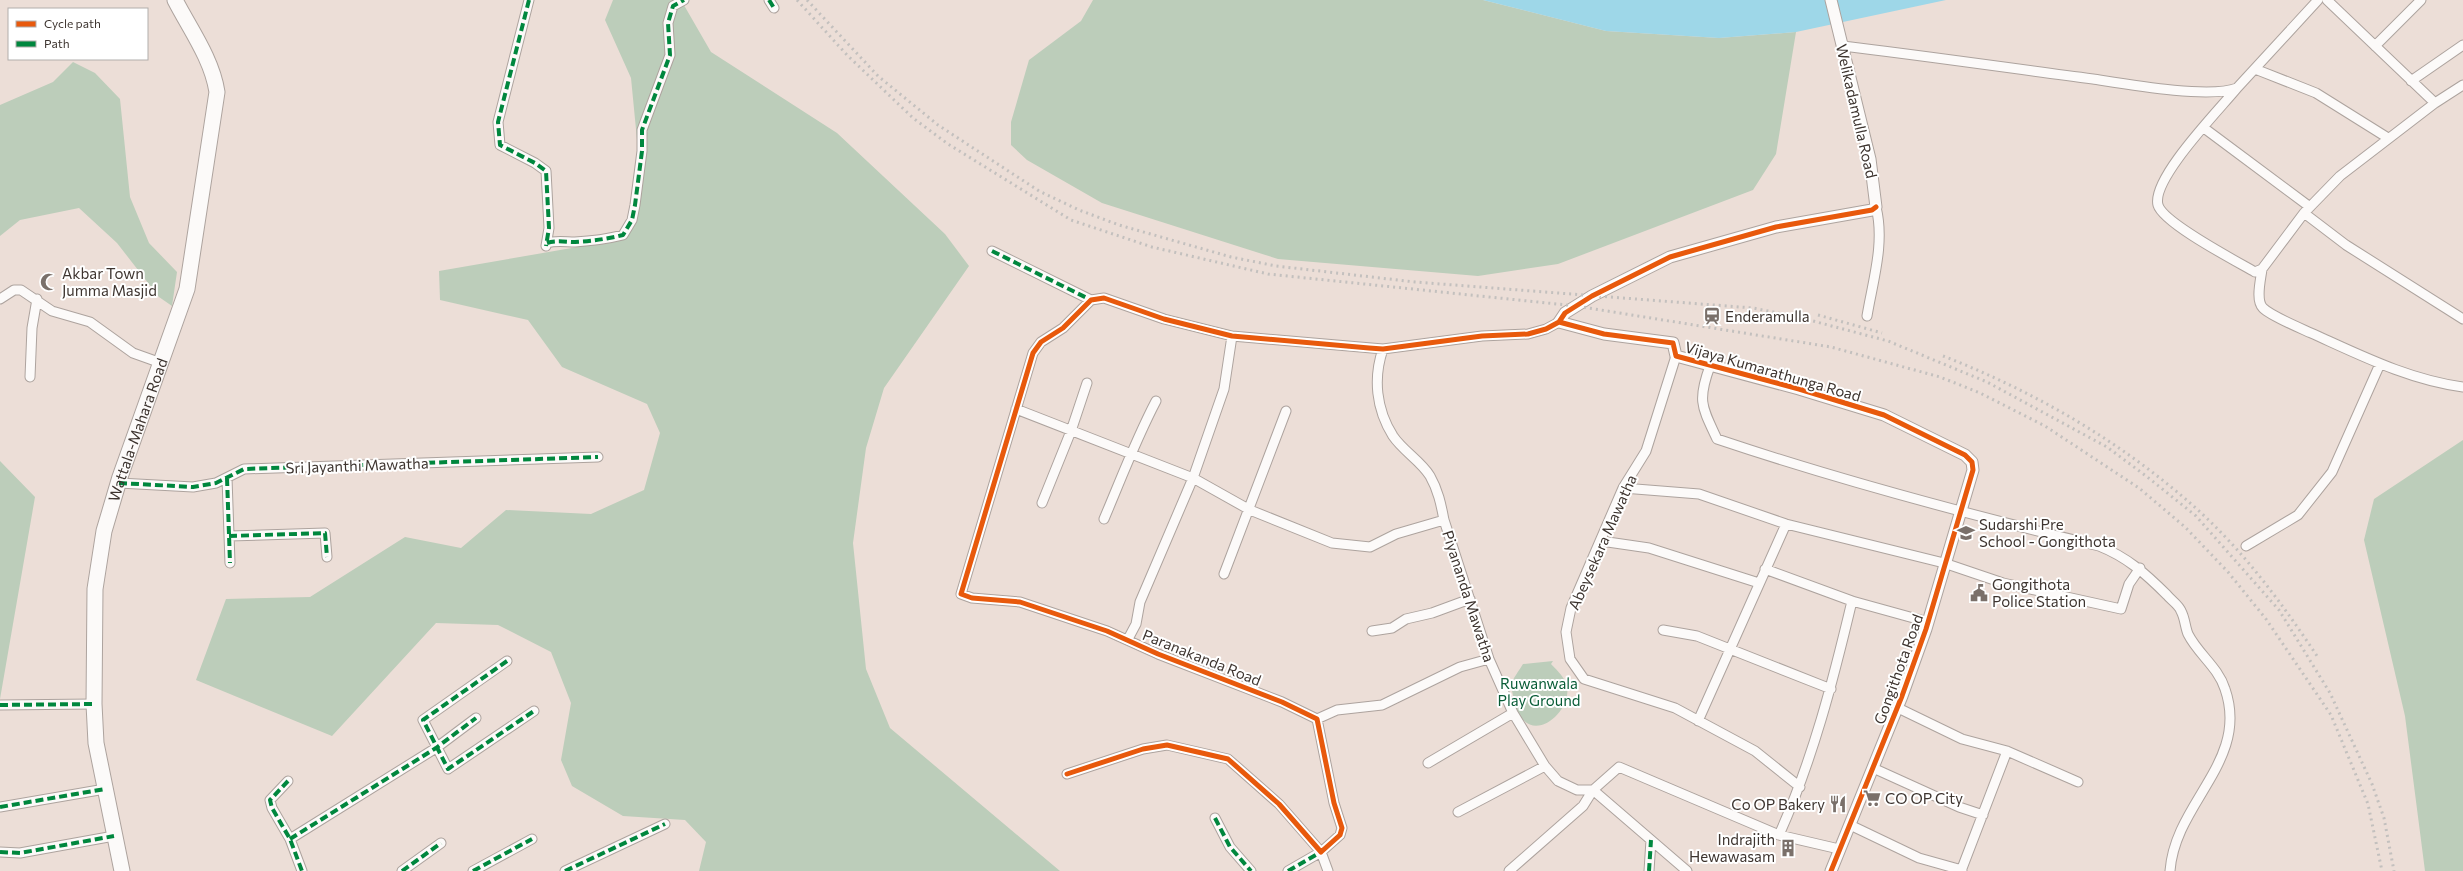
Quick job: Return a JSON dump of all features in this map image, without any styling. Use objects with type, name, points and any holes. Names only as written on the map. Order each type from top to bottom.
[{"type":"main road","name":"Wattala-Mahara Road","points":[[122,871],[96,743],[94,704],[95,589],[104,531],[119,483],[187,289],[217,92],[215,79],[207,60],[175,0]]},
{"type":"street","points":[[530,0],[498,122],[500,145],[535,163],[546,171],[549,228],[546,245],[553,241],[574,242],[604,240],[622,235],[632,220],[642,151],[642,130],[670,55],[668,23],[673,6],[684,0]]},
{"type":"street","points":[[769,0],[774,8]]},
{"type":"street","name":"Welikadamulla Road","points":[[1831,0],[1870,159],[1876,207],[1880,223],[1878,256],[1866,316]]},
{"type":"street","points":[[2318,0],[2237,88],[2173,163],[2159,191],[2158,204],[2165,216],[2189,233],[2255,272],[2262,269],[2307,210],[2340,176],[2435,103],[2462,86]]},
{"type":"street","points":[[2327,0],[2435,103]]},
{"type":"street","points":[[2375,46],[2421,0]]},
{"type":"street","points":[[2411,81],[2463,45]]},
{"type":"street","points":[[1843,46],[2140,86],[2194,91],[2229,91],[2237,88]]},
{"type":"street","points":[[2255,69],[2316,93],[2388,138]]},
{"type":"street","points":[[2204,128],[2307,210],[2346,245],[2463,319]]},
{"type":"street","points":[[992,251],[1091,300],[1104,298],[1164,319],[1232,336],[1383,349],[1482,336],[1528,334],[1546,329],[1559,322],[1565,313],[1587,300],[1670,257],[1776,227],[1872,210],[1876,207]]},
{"type":"street","points":[[2262,269],[2259,301],[2263,308],[2296,326],[2380,364],[2441,384],[2463,388]]},
{"type":"street","points":[[0,299],[14,290],[21,290],[37,299],[52,311],[90,322],[133,353],[161,363]]},
{"type":"street","points":[[30,377],[32,328],[37,299]]},
{"type":"street","points":[[1091,300],[1063,328],[1041,342],[1033,353],[1016,409],[1131,456],[1193,478],[1250,510],[1332,543],[1370,547],[1396,534],[1444,520]]},
{"type":"street","name":"Vijaya Kumarathunga Road","points":[[1559,322],[1604,334],[1673,343],[1676,356],[1799,389],[1884,416],[1965,455],[1972,462],[1973,470]]},
{"type":"street","points":[[1128,639],[1136,624],[1140,602],[1193,478],[1224,389],[1232,336]]},
{"type":"street","name":"Piyananda Mawatha","points":[[1383,349],[1377,367],[1376,391],[1382,412],[1393,436],[1429,475],[1440,496],[1444,520],[1489,659],[1513,713],[1545,766],[1558,782],[1577,790],[1593,790]]},
{"type":"street","name":"Abeysekara Mawatha","points":[[1676,356],[1646,451],[1623,488],[1571,608],[1566,632],[1570,659],[1584,679],[1675,708],[1698,722],[1755,751],[1800,787]]},
{"type":"street","points":[[2246,546],[2298,515],[2332,472],[2380,364]]},
{"type":"street","points":[[1710,366],[1703,383],[1701,405],[1716,439],[1801,468],[1911,496],[1960,513],[2099,546],[2118,554],[2140,568],[2181,609],[2188,634],[2219,675],[2226,690],[2232,725],[2228,742],[2215,769],[2179,831],[2171,854],[2170,871]]},
{"type":"street","points":[[1042,503],[1071,431],[1087,383]]},
{"type":"street","points":[[1104,519],[1131,456],[1138,433],[1156,401]]},
{"type":"street","name":"Paranakanda Road","points":[[1016,409],[961,594],[972,598],[1020,602],[1128,639],[1158,654],[1282,702],[1317,719]]},
{"type":"street","points":[[1224,574],[1250,510],[1286,411]]},
{"type":"street","name":"Sri Jayanthi Mawatha","points":[[119,483],[193,487],[216,483],[244,469],[598,457]]},
{"type":"street","name":"Gongithota Road","points":[[1831,871],[1898,708],[1928,622],[1973,470]]},
{"type":"street","points":[[227,478],[230,563]]},
{"type":"street","points":[[1623,488],[1699,494],[1786,524],[1944,564],[2003,583],[2121,609],[2129,584],[2140,568]]},
{"type":"street","points":[[1698,722],[1786,524]]},
{"type":"street","points":[[229,536],[325,533],[326,557]]},
{"type":"street","points":[[1601,541],[1649,548],[1759,583]]},
{"type":"street","points":[[1765,569],[1852,601],[1928,622]]},
{"type":"street","points":[[1372,631],[1392,628],[1406,618],[1432,613],[1470,599]]},
{"type":"street","points":[[1779,834],[1800,787],[1831,690],[1852,601]]},
{"type":"street","points":[[1663,630],[1697,636],[1831,690]]},
{"type":"street","points":[[1288,871],[1321,852],[1340,835],[1342,828],[1334,803],[1317,719],[1337,710],[1382,705],[1460,667],[1489,659]]},
{"type":"street","points":[[507,661],[423,720],[436,748],[448,769],[534,711]]},
{"type":"street","points":[[0,705],[94,704]]},
{"type":"street","points":[[1898,708],[1962,739],[2007,752],[2078,782]]},
{"type":"street","points":[[1428,763],[1513,713]]},
{"type":"street","points":[[290,839],[436,748],[476,718]]},
{"type":"street","points":[[1067,774],[1143,749],[1167,745],[1228,759],[1279,804],[1321,852],[1328,871]]},
{"type":"street","points":[[1850,825],[1919,858],[1962,871],[2007,752]]},
{"type":"street","points":[[1458,812],[1545,766]]},
{"type":"street","points":[[1509,871],[1583,806],[1593,790],[1619,767],[1779,834],[1839,849]]},
{"type":"street","points":[[1873,768],[1959,808],[1983,815]]},
{"type":"street","points":[[288,781],[270,800],[272,808],[290,839],[302,871]]},
{"type":"street","points":[[0,807],[105,789]]},
{"type":"street","points":[[1593,790],[1687,871]]},
{"type":"street","points":[[1216,818],[1230,847],[1251,871]]},
{"type":"street","points":[[565,871],[665,824]]},
{"type":"street","points":[[0,852],[20,853],[114,836]]},
{"type":"street","points":[[473,871],[532,838]]},
{"type":"street","points":[[1649,871],[1651,840]]},
{"type":"street","points":[[402,871],[441,843]]},
{"type":"green space","points":[[613,0],[681,0],[711,52],[837,133],[945,234],[969,266],[884,388],[866,448],[853,543],[866,669],[890,728],[1060,871],[699,871],[706,842],[685,820],[623,816],[572,786],[561,760],[571,703],[551,652],[498,625],[436,623],[332,736],[196,680],[226,599],[310,597],[405,537],[461,548],[506,510],[591,514],[644,490],[660,433],[647,404],[562,367],[528,320],[440,300],[439,271],[612,241],[629,218],[639,160],[631,78],[605,20]]},
{"type":"green space","points":[[1093,0],[1483,0],[1606,31],[1719,38],[1796,32],[1776,154],[1753,190],[1558,264],[1478,276],[1278,259],[1102,203],[1027,160],[1011,145],[1011,122],[1029,60],[1081,21]]},
{"type":"green space","points":[[73,62],[95,73],[120,99],[130,197],[149,243],[177,272],[172,306],[159,297],[117,243],[79,208],[20,220],[0,236],[0,105],[53,82]]},
{"type":"green space","points":[[2463,440],[2463,871],[2425,871],[2405,716],[2364,540],[2374,499]]},
{"type":"green space","points":[[0,461],[35,497],[0,699]]},
{"type":"green space","name":"Ruwanwala Play Ground","points":[[1553,661],[1551,664],[1561,674],[1565,681],[1567,692],[1565,703],[1559,713],[1550,721],[1540,725],[1530,725],[1521,718],[1515,703],[1511,686],[1513,680],[1523,664]]},
{"type":"water","points":[[1483,0],[1946,0],[1796,32],[1719,38],[1606,31]]},
{"type":"railway","points":[[797,0],[847,55],[913,118],[948,144],[1071,220],[1152,247],[1268,274],[1576,306],[1831,347],[1940,377],[1980,393],[2045,426],[2139,488],[2185,527],[2228,572],[2266,619],[2331,715],[2368,804],[2382,871]]},
{"type":"railway","points":[[807,0],[878,76],[938,125],[1039,191],[1079,210],[1119,225],[1231,257],[1276,266],[1415,282],[1753,308],[1798,317],[1888,341],[1987,382],[2107,447],[2196,516],[2279,610],[2330,693],[2372,784],[2384,818],[2394,871]]},
{"type":"railway","points":[[1818,315],[1882,333]]},
{"type":"railway","points":[[1943,356],[1978,370],[2045,403],[2110,442],[2171,487],[2199,511],[2233,545],[2264,581],[2319,659]]},
{"type":"marked path","points":[[529,0],[498,122],[500,145],[535,163],[546,171],[549,228],[546,246]]},
{"type":"marked path","points":[[547,243],[557,241],[587,241],[623,235],[632,220],[642,151],[642,130],[670,55],[668,23],[673,6],[684,0]]},
{"type":"marked path","points":[[769,0],[774,8]]},
{"type":"marked path","points":[[992,251],[1091,300]]},
{"type":"marked path","points":[[119,483],[193,487],[216,483],[244,469],[598,457]]},
{"type":"marked path","points":[[227,478],[230,563]]},
{"type":"marked path","points":[[229,536],[325,533],[327,557]]},
{"type":"marked path","points":[[507,661],[423,720],[448,769],[534,711]]},
{"type":"marked path","points":[[0,705],[94,704]]},
{"type":"marked path","points":[[290,839],[436,748],[476,718]]},
{"type":"marked path","points":[[288,781],[270,800],[272,808],[290,839],[302,871]]},
{"type":"marked path","points":[[0,807],[105,789]]},
{"type":"marked path","points":[[1215,818],[1230,847],[1251,871]]},
{"type":"marked path","points":[[565,871],[665,824]]},
{"type":"marked path","points":[[0,852],[20,853],[114,836]]},
{"type":"marked path","points":[[473,871],[532,839]]},
{"type":"marked path","points":[[1649,871],[1651,840]]},
{"type":"marked path","points":[[402,871],[441,843]]},
{"type":"marked path","points":[[1288,871],[1321,852]]},
{"type":"cycle path","points":[[1067,774],[1143,749],[1167,745],[1228,759],[1279,804],[1321,852],[1340,835],[1342,828],[1334,803],[1317,719],[1282,702],[1158,654],[1107,631],[1020,602],[972,598],[961,594],[1033,353],[1041,342],[1063,328],[1091,300],[1104,298],[1164,319],[1232,336],[1369,348],[1383,349],[1482,336],[1528,334],[1546,329],[1559,322],[1565,313],[1592,296],[1670,257],[1776,227],[1872,210],[1876,207]]},
{"type":"cycle path","points":[[1559,322],[1604,334],[1673,343],[1676,356],[1799,389],[1884,415],[1965,455],[1972,462],[1973,470],[1926,629],[1902,696],[1831,871]]},
{"type":"place","name":"Akbar Town Jumma Masjid","points":[[49,282]]},
{"type":"place","name":"Enderamulla","points":[[1712,316]]},
{"type":"place","name":"Sudarshi Pre School - Gongithota","points":[[1966,533]]},
{"type":"place","name":"Gongithota Police Station","points":[[1979,593]]},
{"type":"place","name":"CO OP City","points":[[1872,798]]},
{"type":"place","name":"Co OP Bakery","points":[[1838,804]]},
{"type":"place","name":"Indrajith Hewawasam","points":[[1788,848]]}]
